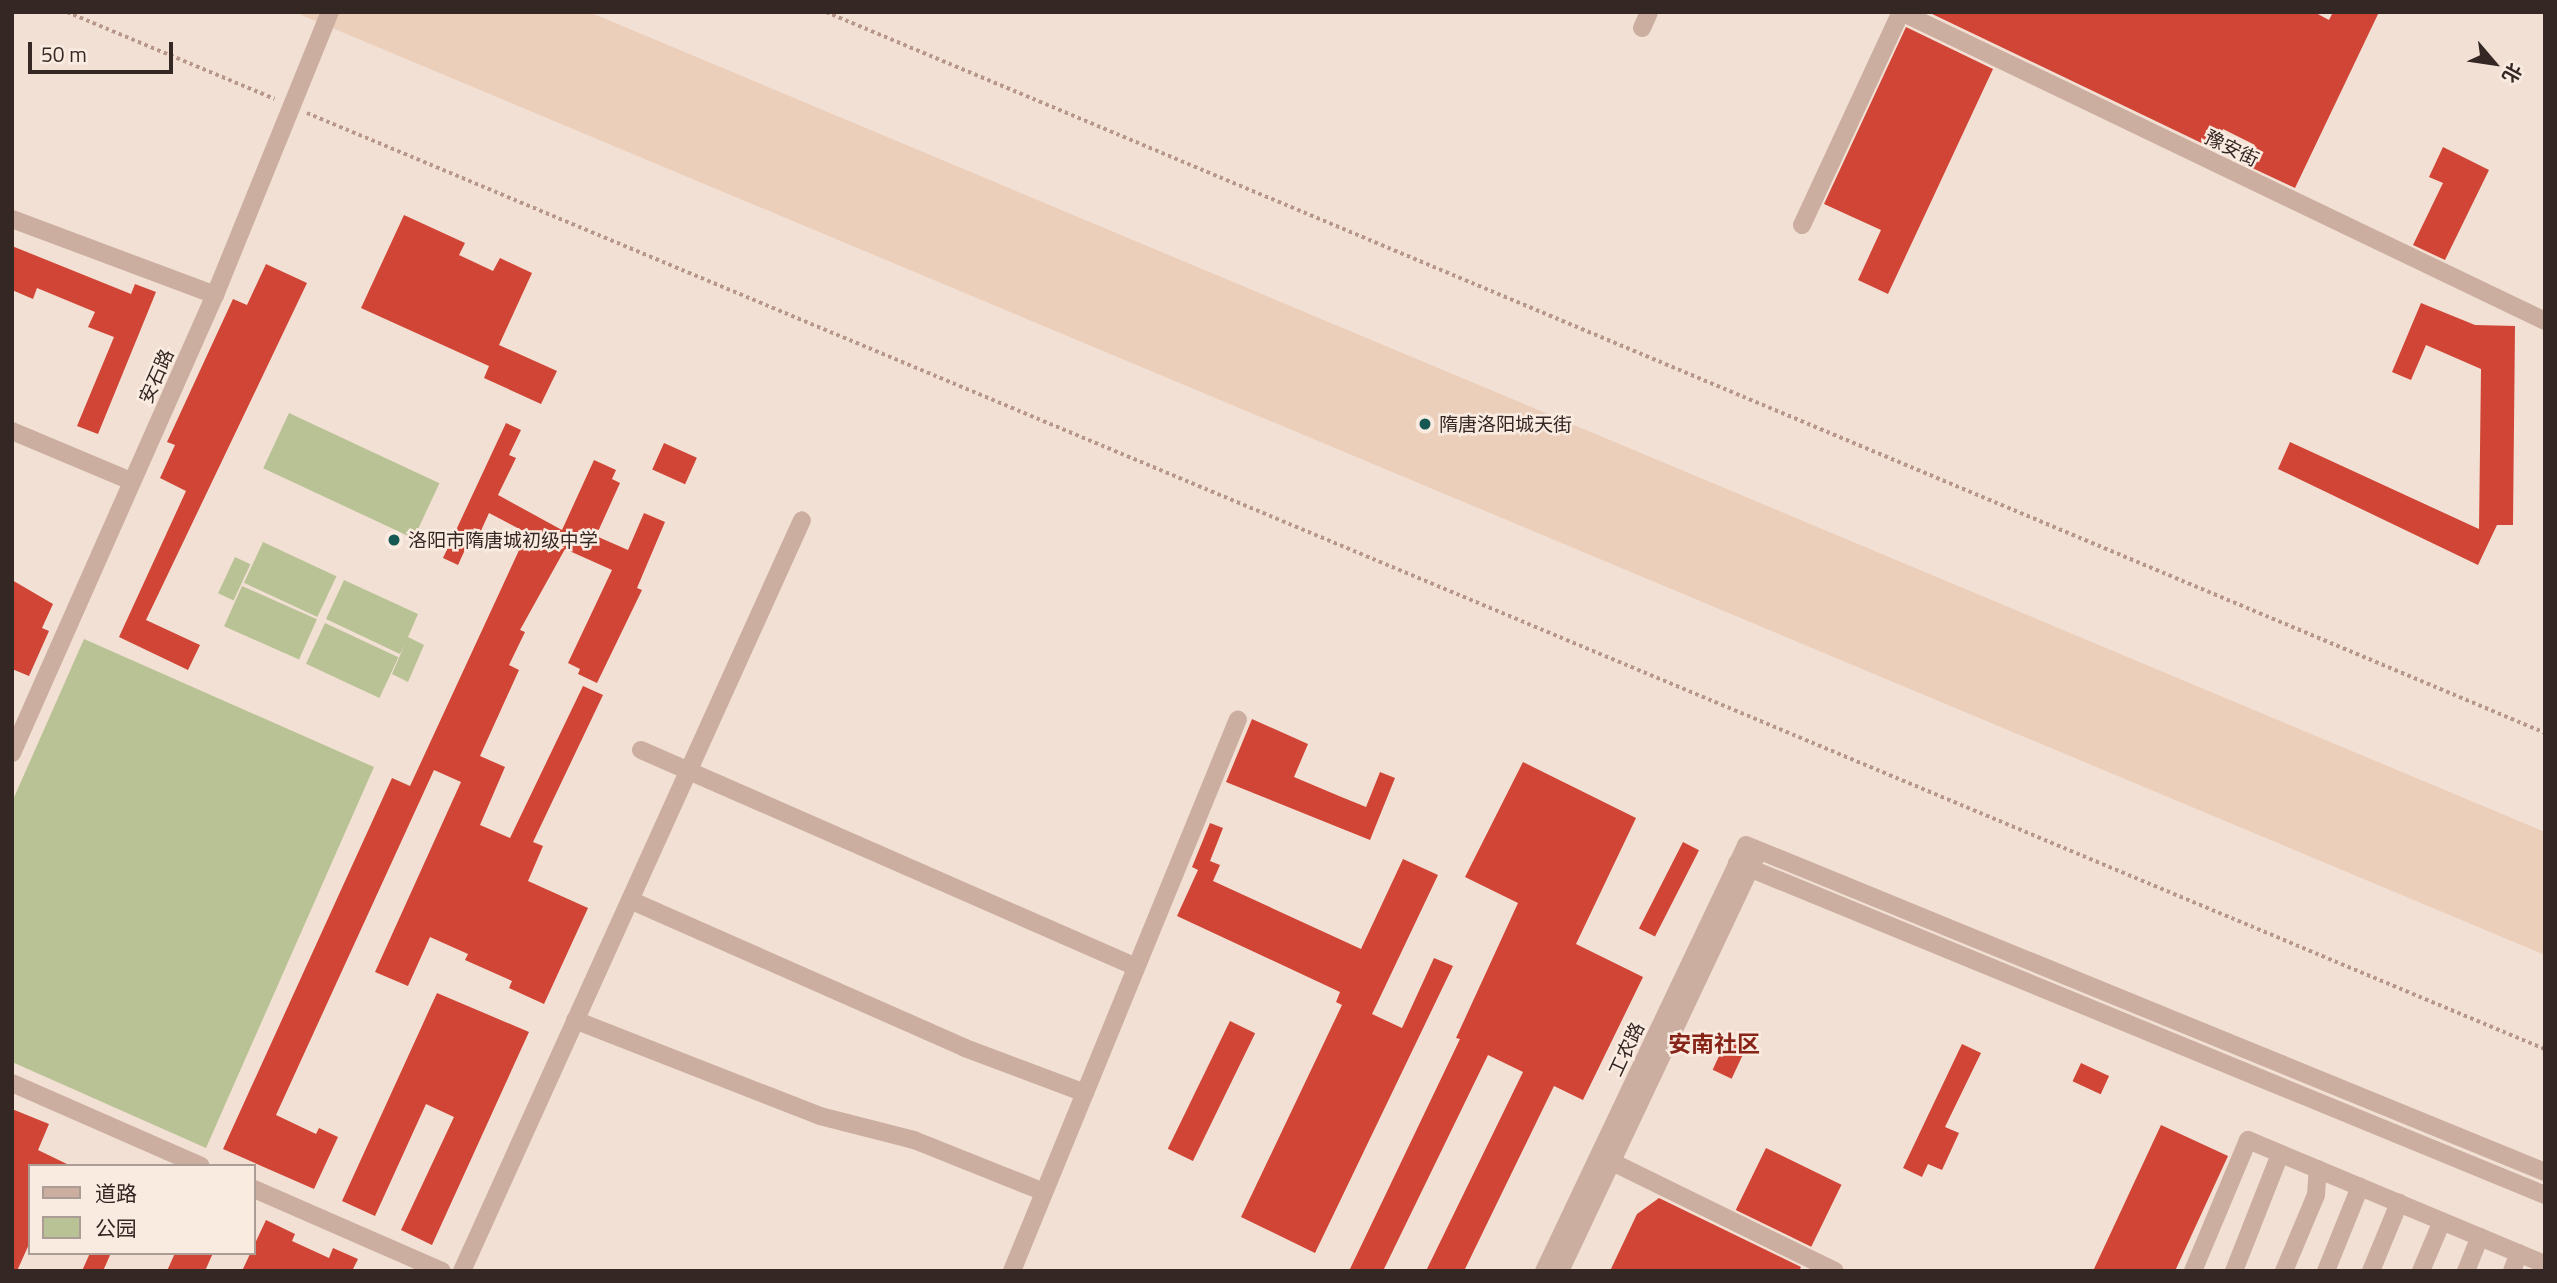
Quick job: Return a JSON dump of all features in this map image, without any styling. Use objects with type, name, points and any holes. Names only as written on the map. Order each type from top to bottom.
[{"type":"street","name":"安石路","points":[[12,753],[215,296],[330,12]]},
{"type":"street","points":[[1802,225],[1901,12]]},
{"type":"street","name":"豫安街","points":[[1901,12],[2545,321]]},
{"type":"street","points":[[12,219],[215,296]]},
{"type":"street","points":[[12,431],[131,481]]},
{"type":"street","points":[[461,1271],[802,520]]},
{"type":"street","points":[[1012,1271],[1238,719]]},
{"type":"street","points":[[641,750],[1136,967]]},
{"type":"street","name":"工农路","points":[[1560,1271],[1605,1159],[1752,847],[2545,1172]]},
{"type":"street","points":[[1743,866],[2545,1195]]},
{"type":"street","points":[[629,900],[965,1048],[1085,1093]]},
{"type":"street","points":[[575,1020],[820,1116],[914,1140],[1044,1192]]},
{"type":"street","points":[[12,1083],[196,1164]]},
{"type":"street","points":[[2193,1271],[2248,1140],[2545,1264]]},
{"type":"street","points":[[2234,1271],[2280,1154]]},
{"type":"street","points":[[1605,1159],[1835,1271]]},
{"type":"street","name":"工农路","points":[[1544,1271],[1605,1159]]},
{"type":"street","points":[[2284,1271],[2316,1195],[2318,1169]]},
{"type":"street","points":[[2326,1271],[2360,1187]]},
{"type":"street","points":[[256,1190],[442,1271]]},
{"type":"street","points":[[2371,1271],[2399,1203]]},
{"type":"street","points":[[2421,1271],[2442,1221]]},
{"type":"street","points":[[2466,1271],[2480,1237]]},
{"type":"street","points":[[2512,1271],[2519,1253]]},
{"type":"path","points":[[66,12],[2545,1049]]},
{"type":"path","points":[[826,12],[2545,733]]},
{"type":"green space","points":[[289,413],[439,483],[414,538],[263,468]]},
{"type":"green space","points":[[263,542],[336,576],[317,617],[244,583]]},
{"type":"green space","points":[[235,557],[250,564],[234,600],[218,593]]},
{"type":"green space","points":[[344,580],[418,614],[408,637],[424,645],[408,682],[392,674],[405,644],[400,654],[326,619]]},
{"type":"green space","points":[[242,586],[317,619],[299,660],[224,626]]},
{"type":"green space","points":[[325,623],[398,657],[379,698],[306,664]]},
{"type":"green space","points":[[84,639],[374,767],[206,1148],[12,1062],[12,802]]},
{"type":"shaded area","name":"隋唐洛阳城天街","points":[[294,12],[589,12],[2545,832],[2545,955]]},
{"type":"building","points":[[1928,12],[2314,12],[2329,20],[2333,12],[2379,12],[2295,188],[2246,165],[2255,145],[2223,129],[2214,149]]},
{"type":"building","points":[[1906,27],[1993,69],[1888,294],[1858,280],[1881,230],[1824,204]]},
{"type":"building","points":[[2443,147],[2489,170],[2445,260],[2413,245],[2443,183],[2429,177]]},
{"type":"building","points":[[404,215],[465,243],[459,255],[493,271],[500,258],[532,273],[499,345],[557,371],[541,404],[484,378],[489,366],[361,308]]},
{"type":"building","points":[[12,246],[131,294],[135,284],[156,292],[98,434],[77,426],[114,337],[88,327],[95,312],[37,288],[33,299],[12,290]]},
{"type":"building","points":[[266,264],[307,283],[146,620],[200,645],[188,670],[119,637],[186,491],[160,478],[175,445],[167,442],[233,299],[247,305]]},
{"type":"building","points":[[2421,303],[2475,325],[2515,326],[2513,525],[2497,525],[2478,565],[2278,469],[2290,442],[2479,529],[2481,369],[2426,345],[2411,380],[2392,372]]},
{"type":"building","points":[[506,423],[521,430],[509,455],[516,458],[498,495],[562,530],[594,460],[616,470],[612,479],[620,483],[596,536],[628,550],[644,513],[665,522],[637,588],[642,590],[597,683],[578,674],[580,669],[568,663],[612,570],[565,549],[520,630],[525,632],[509,665],[519,670],[480,756],[505,767],[480,825],[510,838],[583,686],[603,695],[533,842],[543,846],[528,881],[588,908],[544,1004],[509,988],[512,981],[465,960],[468,954],[430,937],[408,986],[375,972],[461,782],[434,770],[276,1115],[316,1134],[319,1128],[338,1137],[314,1189],[223,1149],[392,778],[410,786],[527,533],[489,513],[475,544],[469,541],[458,565],[443,558]]},
{"type":"building","points":[[664,443],[697,458],[685,484],[652,469]]},
{"type":"building","points":[[12,580],[53,604],[42,628],[49,631],[29,676],[12,669]]},
{"type":"building","points":[[1252,719],[1308,744],[1294,777],[1339,796],[1366,807],[1380,772],[1395,778],[1370,840],[1226,782]]},
{"type":"building","points":[[1523,762],[1636,818],[1576,944],[1643,977],[1583,1100],[1554,1086],[1464,1271],[1426,1271],[1523,1072],[1488,1055],[1383,1271],[1349,1271],[1460,1039],[1456,1038],[1518,903],[1465,877]]},
{"type":"building","points":[[1210,823],[1223,828],[1210,861],[1220,865],[1213,881],[1361,949],[1403,859],[1438,875],[1372,1014],[1402,1028],[1434,958],[1453,966],[1315,1253],[1241,1217],[1342,1005],[1336,1002],[1340,992],[1177,916],[1198,870],[1192,867]]},
{"type":"building","points":[[1683,842],[1699,850],[1655,937],[1639,928]]},
{"type":"building","points":[[437,993],[529,1032],[432,1245],[401,1230],[454,1117],[426,1104],[375,1216],[342,1201]]},
{"type":"building","points":[[1230,1021],[1255,1033],[1193,1161],[1168,1149]]},
{"type":"building","points":[[1727,1039],[1746,1048],[1732,1079],[1713,1070]]},
{"type":"building","points":[[1962,1044],[1981,1053],[1945,1127],[1959,1133],[1942,1170],[1928,1164],[1922,1177],[1903,1168]]},
{"type":"building","points":[[2081,1063],[2109,1076],[2101,1094],[2073,1081]]},
{"type":"building","points":[[12,1109],[49,1124],[38,1150],[67,1164],[28,1164],[28,1246],[17,1271],[12,1271]]},
{"type":"building","points":[[2161,1125],[2228,1156],[2175,1271],[2093,1271]]},
{"type":"building","points":[[1766,1148],[1841,1185],[1811,1247],[1736,1210]]},
{"type":"building","points":[[1659,1198],[1801,1267],[1799,1271],[1610,1271],[1637,1214]]},
{"type":"building","points":[[266,1220],[295,1234],[292,1241],[329,1258],[333,1248],[358,1259],[353,1269],[358,1271],[242,1271],[250,1255],[256,1255],[256,1241]]},
{"type":"building","points":[[89,1255],[110,1255],[103,1271],[82,1271]]},
{"type":"building","points":[[174,1255],[212,1255],[205,1271],[167,1271]]},
{"type":"place","name":"隋唐洛阳城天街","points":[[1425,424]]},
{"type":"place","name":"洛阳市隋唐城初级中学","points":[[394,540]]},
{"type":"district","name":"安南社区","points":[[1714,1044]]}]
